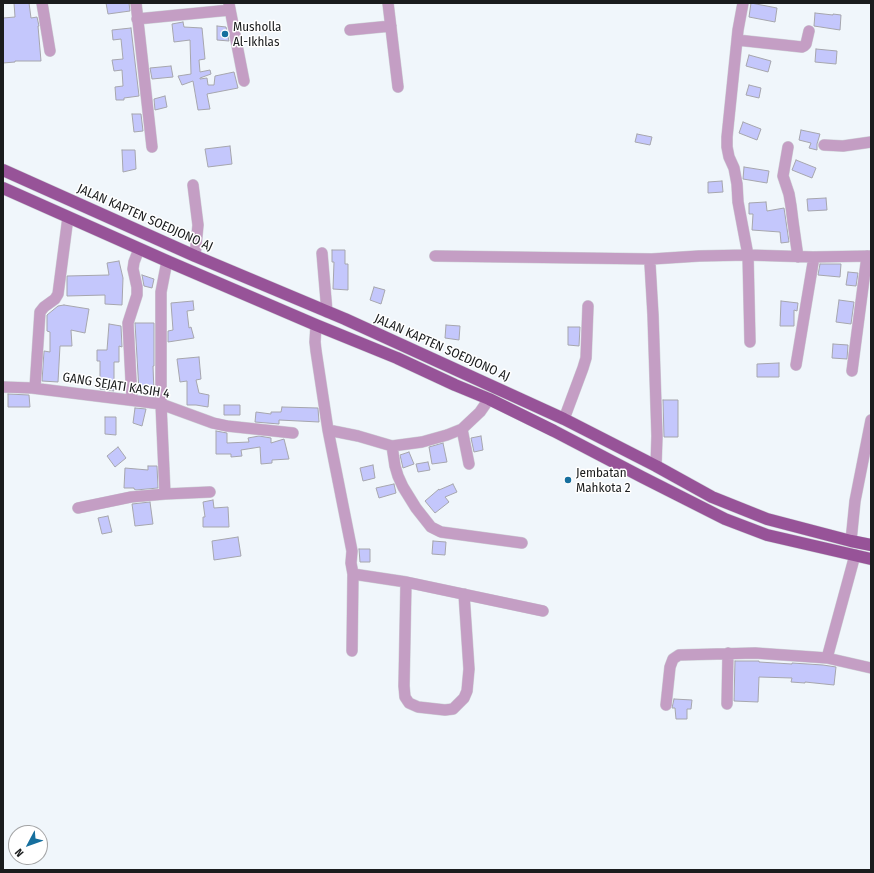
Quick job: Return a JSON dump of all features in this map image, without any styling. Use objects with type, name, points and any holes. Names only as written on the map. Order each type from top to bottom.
[{"type":"main road","name":"JALAN KAPTEN SOEDJONO AJ","points":[[3,170],[195,256],[345,319],[564,419],[656,466],[712,497],[767,519],[871,545]]},
{"type":"main road","points":[[3,188],[139,249],[397,358],[489,399],[725,519],[768,535],[871,559]]},
{"type":"main road","points":[[339,334],[345,319]]},
{"type":"street","points":[[42,3],[50,51]]},
{"type":"street","points":[[136,3],[152,148]]},
{"type":"street","points":[[388,3],[398,87]]},
{"type":"street","points":[[743,3],[737,40],[727,147],[729,157],[734,168],[738,202],[748,255],[750,342]]},
{"type":"street","points":[[138,19],[230,7],[244,81]]},
{"type":"street","points":[[350,30],[391,26]]},
{"type":"street","points":[[737,40],[802,47],[806,44],[809,31]]},
{"type":"street","points":[[824,145],[843,146],[871,142]]},
{"type":"street","points":[[788,147],[783,176],[789,194],[798,257]]},
{"type":"street","points":[[193,185],[198,225],[195,256]]},
{"type":"street","points":[[35,388],[40,312],[55,299],[58,294],[68,217]]},
{"type":"street","points":[[132,400],[128,323],[137,295],[137,287],[133,269],[139,249]]},
{"type":"street","points":[[322,254],[327,312]]},
{"type":"street","points":[[435,256],[652,259],[748,255],[798,257],[869,256],[852,371]]},
{"type":"street","points":[[796,365],[814,257]]},
{"type":"street","points":[[652,259],[650,264],[657,428],[656,466]]},
{"type":"street","points":[[166,494],[161,404],[161,292],[167,261]]},
{"type":"street","points":[[564,419],[585,363],[588,306]]},
{"type":"street","points":[[316,324],[316,351],[328,430],[352,551],[352,651]]},
{"type":"street","name":"GANG SEJATI KASIH 4","points":[[3,387],[35,388],[161,404],[213,423],[293,433]]},
{"type":"street","points":[[328,430],[358,436],[392,446],[422,442],[462,429],[480,412],[489,399]]},
{"type":"street","points":[[851,541],[855,501],[871,420]]},
{"type":"street","points":[[462,429],[468,464]]},
{"type":"street","points":[[392,446],[392,454],[396,471],[403,487],[416,508],[431,527],[441,532],[522,543]]},
{"type":"street","points":[[78,508],[131,497],[210,492]]},
{"type":"street","points":[[827,658],[855,555]]},
{"type":"street","points":[[353,574],[406,582],[543,611]]},
{"type":"street","points":[[406,582],[405,697],[409,702],[418,707],[445,710],[453,709],[464,698],[467,690],[469,668],[464,594]]},
{"type":"street","points":[[727,704],[728,653]]},
{"type":"street","points":[[666,705],[670,667],[676,657],[679,656],[755,653],[827,658],[871,668]]},
{"type":"building","points":[[14,3],[29,3],[31,18],[37,17],[41,61],[15,61],[3,63],[3,18],[15,17]]},
{"type":"building","points":[[106,3],[129,3],[130,11],[108,14]]},
{"type":"building","points":[[751,3],[777,8],[775,22],[749,17]]},
{"type":"building","points":[[815,13],[841,15],[840,30],[814,26]]},
{"type":"building","points":[[183,22],[184,27],[202,28],[205,59],[199,60],[200,72],[210,70],[211,74],[200,79],[207,78],[208,85],[214,85],[215,76],[234,72],[238,88],[207,94],[210,109],[198,110],[193,81],[182,85],[178,76],[191,74],[190,40],[174,42],[172,24]]},
{"type":"building","name":"Musholla Al-Ikhlas","points":[[217,26],[226,27],[229,41],[217,40]]},
{"type":"building","points":[[131,28],[139,96],[124,98],[124,100],[116,100],[115,87],[123,86],[122,70],[114,71],[112,60],[123,59],[121,39],[113,40],[112,30]]},
{"type":"building","points":[[816,49],[837,51],[836,64],[815,62]]},
{"type":"building","points":[[749,55],[771,61],[768,72],[746,66]]},
{"type":"building","points":[[171,66],[173,77],[152,79],[150,68]]},
{"type":"building","points":[[749,85],[761,88],[759,98],[746,95]]},
{"type":"building","points":[[165,96],[167,107],[155,110],[154,99]]},
{"type":"building","points":[[132,114],[141,114],[143,131],[134,132]]},
{"type":"building","points":[[743,122],[761,129],[757,140],[739,133]]},
{"type":"building","points":[[801,130],[820,134],[817,150],[809,148],[811,143],[799,140]]},
{"type":"building","points":[[637,134],[652,137],[650,145],[635,142]]},
{"type":"building","points":[[230,146],[232,164],[208,167],[205,149]]},
{"type":"building","points":[[122,150],[135,150],[136,169],[123,172]]},
{"type":"building","points":[[796,160],[816,168],[812,178],[792,170]]},
{"type":"building","points":[[744,167],[769,171],[767,183],[743,179]]},
{"type":"building","points":[[722,181],[723,192],[708,193],[708,182]]},
{"type":"building","points":[[826,198],[827,210],[808,211],[807,199]]},
{"type":"building","points":[[766,202],[767,211],[784,208],[789,242],[781,243],[780,232],[752,230],[753,214],[749,214],[749,203]]},
{"type":"building","points":[[332,250],[345,250],[345,264],[348,264],[348,290],[333,289],[334,262],[332,262]]},
{"type":"building","points":[[119,261],[123,278],[122,305],[105,304],[105,295],[67,296],[67,276],[109,275],[107,263]]},
{"type":"building","points":[[820,264],[841,264],[840,277],[818,275]]},
{"type":"building","points":[[848,272],[858,273],[856,286],[846,285]]},
{"type":"building","points":[[142,275],[154,279],[152,288],[144,286]]},
{"type":"building","points":[[374,287],[385,290],[381,304],[370,300]]},
{"type":"building","points":[[839,300],[854,302],[851,324],[836,322]]},
{"type":"building","points":[[193,301],[194,310],[187,311],[189,328],[191,327],[194,338],[168,342],[168,331],[173,330],[171,303]]},
{"type":"building","points":[[781,301],[798,303],[797,311],[794,310],[794,326],[780,326]]},
{"type":"building","points":[[64,305],[89,309],[85,333],[71,330],[72,346],[60,346],[58,382],[42,381],[44,351],[50,352],[50,332],[47,331],[47,315],[58,306]]},
{"type":"building","points":[[135,323],[154,323],[154,392],[139,391]]},
{"type":"building","points":[[109,324],[121,326],[122,347],[119,346],[119,362],[114,362],[114,391],[100,389],[100,361],[97,361],[97,350],[107,350]]},
{"type":"building","points":[[446,325],[460,326],[459,340],[445,338]]},
{"type":"building","points":[[568,327],[580,327],[579,346],[568,345]]},
{"type":"building","points":[[833,344],[848,345],[847,359],[832,358]]},
{"type":"building","points":[[199,357],[201,379],[196,380],[199,393],[209,395],[208,407],[187,405],[187,381],[180,382],[177,359]]},
{"type":"building","points":[[779,363],[779,377],[757,377],[757,364]]},
{"type":"building","points":[[8,394],[29,395],[30,407],[8,407]]},
{"type":"building","points":[[663,400],[678,400],[678,437],[664,437]]},
{"type":"building","points":[[224,405],[240,405],[240,415],[224,415]]},
{"type":"building","points":[[282,407],[318,408],[319,422],[279,420],[279,424],[255,422],[256,412],[271,414],[271,412],[281,412]]},
{"type":"building","points":[[135,408],[146,409],[142,426],[133,423]]},
{"type":"building","points":[[105,417],[116,417],[116,435],[105,434]]},
{"type":"building","points":[[216,431],[227,433],[227,443],[249,442],[248,438],[259,436],[271,438],[271,443],[284,439],[289,459],[272,460],[272,463],[261,464],[260,447],[241,450],[242,456],[231,457],[231,454],[216,454]]},
{"type":"building","points":[[481,436],[483,450],[474,452],[471,438]]},
{"type":"building","points":[[443,443],[447,462],[432,464],[429,447]]},
{"type":"building","points":[[118,447],[126,458],[115,467],[107,456]]},
{"type":"building","points":[[409,452],[414,464],[403,468],[400,455]]},
{"type":"building","points":[[428,462],[430,470],[418,472],[416,464]]},
{"type":"building","points":[[373,465],[375,478],[363,481],[360,468]]},
{"type":"building","points":[[148,466],[157,466],[158,488],[136,490],[134,488],[124,488],[125,468],[148,470]]},
{"type":"building","points":[[394,484],[396,493],[379,498],[376,488]]},
{"type":"building","points":[[453,484],[457,492],[445,497],[449,502],[435,513],[425,501],[439,489]]},
{"type":"building","points":[[213,500],[214,508],[228,507],[229,527],[203,527],[203,517],[205,517],[203,502]]},
{"type":"building","points":[[150,502],[153,524],[135,526],[132,504]]},
{"type":"building","points":[[108,516],[112,532],[102,534],[98,518]]},
{"type":"building","points":[[238,537],[241,556],[214,560],[212,541]]},
{"type":"building","points":[[433,541],[446,542],[445,555],[432,554]]},
{"type":"building","points":[[359,549],[370,549],[370,562],[360,562]]},
{"type":"building","points":[[735,661],[759,661],[836,667],[834,685],[791,682],[792,678],[759,677],[758,702],[734,701]]},
{"type":"building","points":[[674,699],[692,700],[691,709],[687,709],[687,719],[676,719],[675,708],[672,708]]},
{"type":"place","name":"Musholla Al-Ikhlas","points":[[225,34]]},
{"type":"place","name":"Jembatan Mahkota 2","points":[[568,480]]}]
